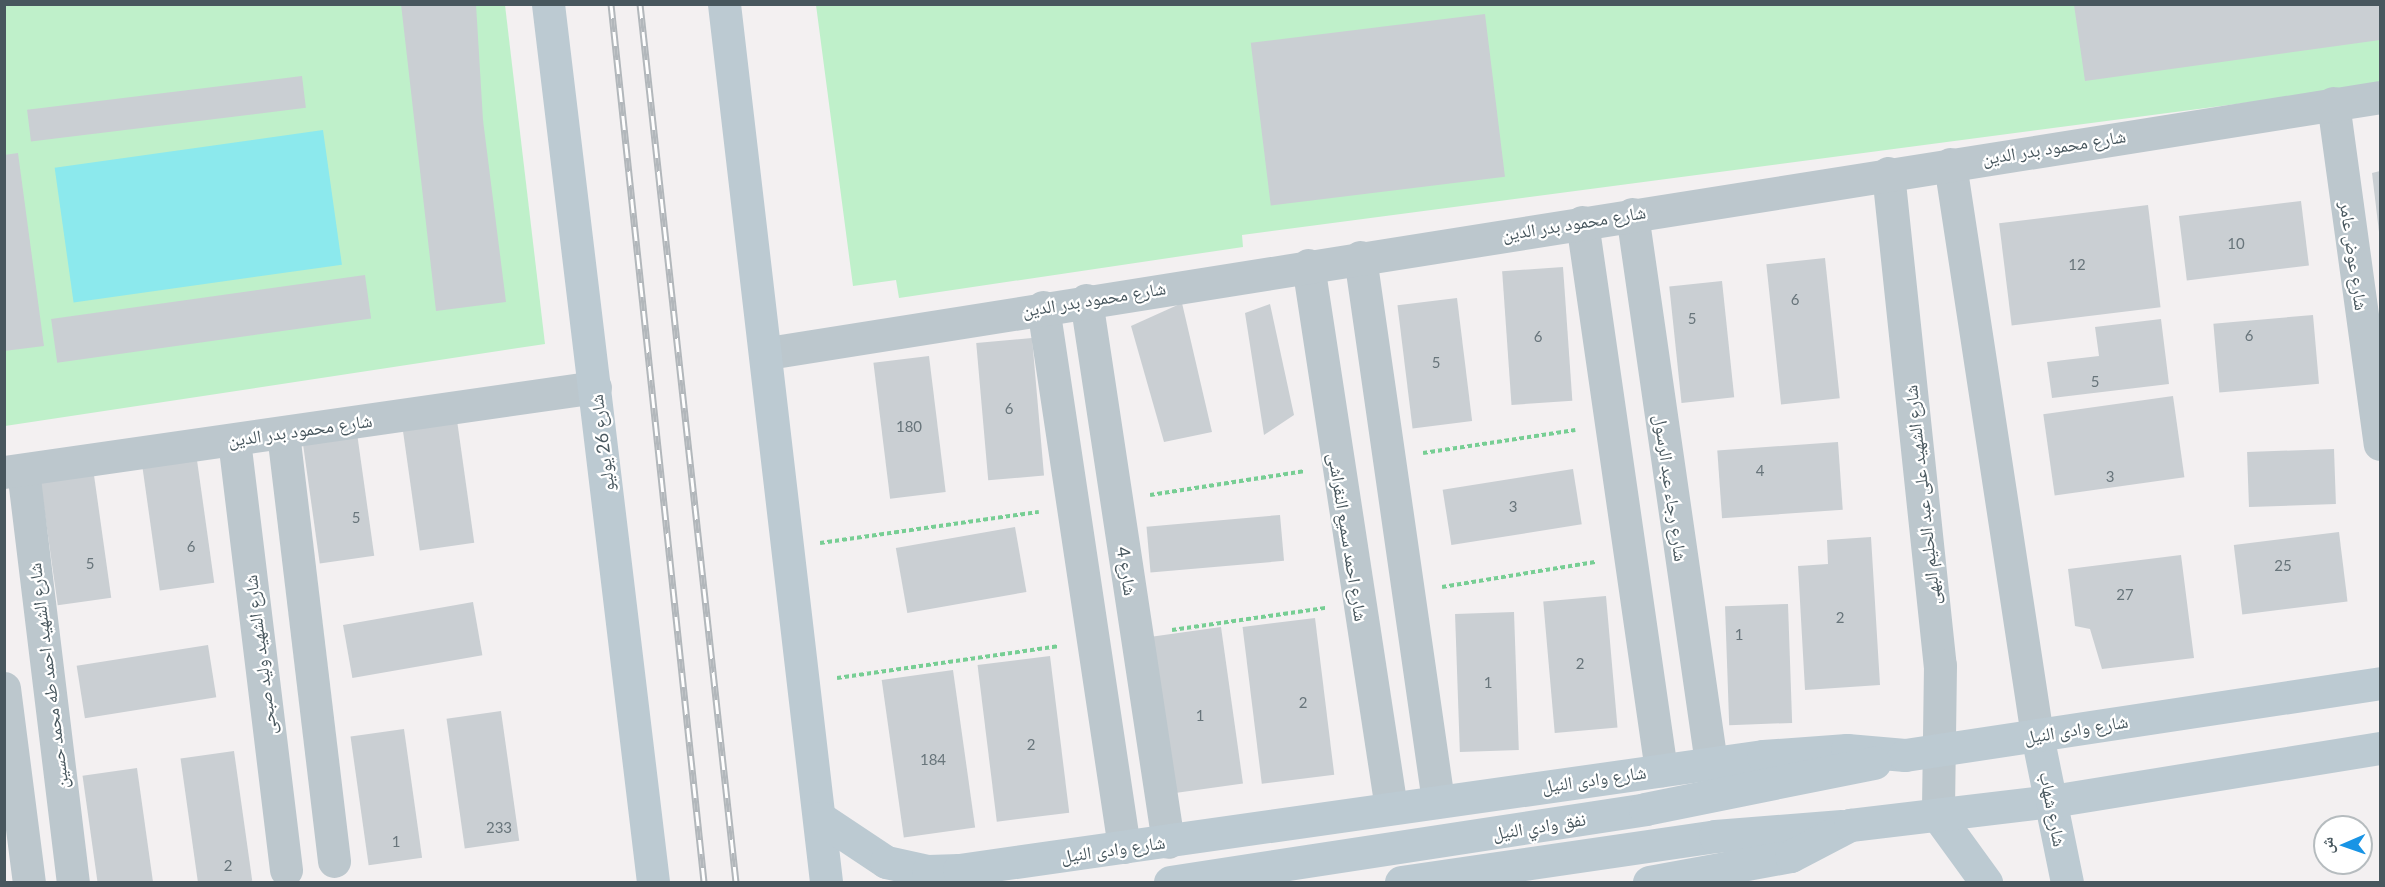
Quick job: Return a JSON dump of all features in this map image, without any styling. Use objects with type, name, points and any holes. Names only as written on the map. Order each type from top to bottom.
[{"type":"street","name":"شارع 26 يوليو","points":[[548,4],[596,387],[653,882]]},
{"type":"street","points":[[724,4],[768,353],[826,882]]},
{"type":"street","name":"شارع محمود بدر الدين","points":[[768,353],[1086,300],[2380,97]]},
{"type":"street","name":"شارع عوض عامر","points":[[2333,103],[2380,444]]},
{"type":"street","points":[[1950,164],[2037,735]]},
{"type":"street","name":"شارع الشهيد على عبد الحليم البهى","points":[[1888,173],[1940,665],[1937,750],[1938,816]]},
{"type":"street","name":"شارع رجاء عبد الرسول","points":[[1632,214],[1711,763]]},
{"type":"street","points":[[1582,222],[1660,770]]},
{"type":"street","points":[[1360,257],[1438,801]]},
{"type":"street","name":"شارع احمد سميع النقراشى","points":[[1308,265],[1336,467],[1391,808]]},
{"type":"street","name":"شارع 4","points":[[1086,300],[1168,842]]},
{"type":"street","points":[[1043,307],[1070,507],[1124,847]]},
{"type":"street","name":"شارع محمود بدر الدين","points":[[14,471],[596,387]]},
{"type":"street","points":[[283,433],[334,861]]},
{"type":"street","name":"شارع الشهيد وليد صبحى","points":[[234,440],[286,870]]},
{"type":"street","name":"شارع الشهيد احمد طه محمد حسين","points":[[14,471],[73,882]]},
{"type":"street","points":[[1358,593],[1408,588]]},
{"type":"street","name":"شارع وادى النيل","points":[[820,819],[886,862],[928,871],[959,870],[1711,763],[1847,750],[1905,755],[2380,683]]},
{"type":"street","points":[[4,688],[29,882]]},
{"type":"street","name":"شارع شهاب","points":[[2037,735],[2067,882]]},
{"type":"street","points":[[1650,882],[1791,856],[1850,825],[2052,801],[2380,748]]},
{"type":"street","name":"نفق وادي النيل","points":[[1170,882],[1645,809],[1905,755]]},
{"type":"street","points":[[1938,816],[1986,882]]},
{"type":"street","name":"نفق وادي النيل","points":[[1401,882],[1715,836],[1850,825]]},
{"type":"street","points":[[929,882],[959,870]]},
{"type":"path","points":[[1389,458],[1611,424]]},
{"type":"path","points":[[1115,501],[1336,467]]},
{"type":"path","points":[[790,548],[1070,507]]},
{"type":"path","points":[[1408,588],[1630,556]]},
{"type":"green space","points":[[5,5],[505,5],[545,344],[5,426]]},
{"type":"green space","points":[[816,5],[2380,5],[2380,85],[1242,235],[1243,247],[899,298],[896,280],[853,286]]},
{"type":"water","points":[[323,130],[342,265],[74,302],[55,168]]},
{"type":"building","points":[[401,4],[476,4],[483,120],[506,302],[436,311]]},
{"type":"building","points":[[2074,5],[2380,5],[2380,40],[2085,81]]},
{"type":"building","points":[[1485,14],[1505,177],[1271,206],[1251,43]]},
{"type":"building","points":[[302,76],[306,108],[31,142],[27,110]]},
{"type":"building","points":[[18,153],[44,346],[4,351],[4,155]]},
{"type":"building","points":[[2380,171],[2380,232],[2379,232],[2372,173]]},
{"type":"building","points":[[2301,201],[2309,266],[2187,281],[2179,216]]},
{"type":"building","points":[[2148,205],[2161,307],[2012,326],[1999,223]]},
{"type":"building","points":[[1825,258],[1840,398],[1781,404],[1766,264]]},
{"type":"building","points":[[1563,267],[1572,401],[1511,405],[1502,271]]},
{"type":"building","points":[[365,275],[371,319],[57,363],[51,319]]},
{"type":"building","points":[[1722,281],[1734,397],[1682,403],[1669,287]]},
{"type":"building","points":[[1457,298],[1472,421],[1413,428],[1397,305]]},
{"type":"building","points":[[1182,303],[1212,432],[1164,442],[1131,326]]},
{"type":"building","points":[[1270,304],[1294,415],[1264,435],[1245,313]]},
{"type":"building","points":[[2313,315],[2319,384],[2219,392],[2213,324]]},
{"type":"building","points":[[2161,319],[2169,384],[2052,398],[2047,362],[2099,356],[2095,327]]},
{"type":"building","points":[[1032,338],[1044,475],[988,480],[976,343]]},
{"type":"building","points":[[929,356],[946,492],[890,499],[873,363]]},
{"type":"building","points":[[2173,396],[2184,477],[2055,495],[2043,414]]},
{"type":"building","points":[[456,413],[474,543],[420,550],[402,421]]},
{"type":"building","points":[[356,426],[374,556],[320,563],[302,434]]},
{"type":"building","points":[[1838,442],[1843,510],[1722,518],[1717,450]]},
{"type":"building","points":[[2334,449],[2336,504],[2249,507],[2247,452]]},
{"type":"building","points":[[196,453],[214,583],[160,590],[142,461]]},
{"type":"building","points":[[93,468],[111,598],[58,605],[40,476]]},
{"type":"building","points":[[1573,469],[1582,524],[1451,545],[1443,490]]},
{"type":"building","points":[[1280,515],[1284,561],[1151,573],[1147,527]]},
{"type":"building","points":[[1015,527],[1026,592],[907,613],[896,548]]},
{"type":"building","points":[[2339,532],[2348,601],[2242,614],[2234,545]]},
{"type":"building","points":[[1871,537],[1880,685],[1805,690],[1798,566],[1828,564],[1827,540]]},
{"type":"building","points":[[2181,555],[2194,658],[2102,669],[2090,629],[2075,626],[2068,569]]},
{"type":"building","points":[[1606,596],[1618,727],[1555,733],[1543,601]]},
{"type":"building","points":[[473,602],[482,655],[352,678],[343,625]]},
{"type":"building","points":[[1788,604],[1792,723],[1729,725],[1725,606]]},
{"type":"building","points":[[1514,612],[1519,750],[1460,752],[1455,614]]},
{"type":"building","points":[[1315,618],[1334,775],[1262,784],[1243,627]]},
{"type":"building","points":[[1221,627],[1243,783],[1172,793],[1150,637]]},
{"type":"building","points":[[208,645],[216,697],[85,718],[77,666]]},
{"type":"building","points":[[1050,656],[1069,813],[997,822],[978,665]]},
{"type":"building","points":[[953,670],[975,827],[904,837],[882,680]]},
{"type":"building","points":[[501,711],[519,841],[465,848],[447,719]]},
{"type":"building","points":[[404,729],[422,858],[369,865],[351,737]]},
{"type":"building","points":[[234,751],[252,881],[198,882],[181,759]]},
{"type":"building","points":[[137,768],[153,882],[97,882],[83,776]]},
{"type":"railway","points":[[611,4],[704,882]]},
{"type":"railway","points":[[640,4],[736,882]]}]
